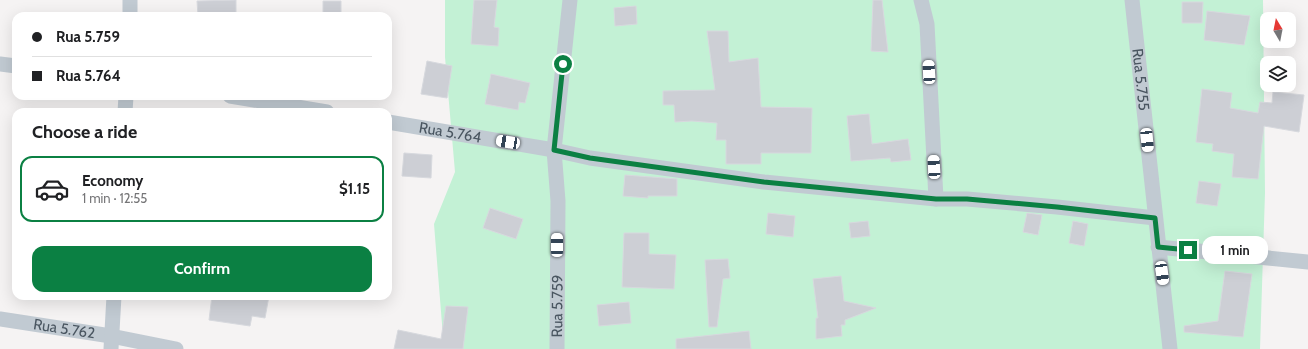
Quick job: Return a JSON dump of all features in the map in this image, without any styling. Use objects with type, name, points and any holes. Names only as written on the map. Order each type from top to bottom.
[{"type":"street","points":[[130,0],[130,12]]},
{"type":"street","name":"Rua 5.759","points":[[557,349],[558,201],[554,150],[570,0]]},
{"type":"street","points":[[921,0],[927,24],[936,199]]},
{"type":"street","name":"Rua 5.755","points":[[1132,0],[1170,349]]},
{"type":"street","points":[[0,64],[12,66]]},
{"type":"street","points":[[254,100],[302,108]]},
{"type":"street","name":"Rua 5.764","points":[[392,123],[554,150],[590,158],[764,182],[936,199],[967,199],[1042,205],[1155,218]]},
{"type":"street","points":[[1158,247],[1308,262]]},
{"type":"street","points":[[111,343],[114,300]]},
{"type":"street","name":"Rua 5.762","points":[[0,319],[111,343],[176,349]]},
{"type":"green space","points":[[445,0],[1263,0],[1263,12],[1260,12],[1260,48],[1263,48],[1264,56],[1260,56],[1260,92],[1264,92],[1265,193],[1260,349],[444,349],[434,224],[455,172],[445,57]]},
{"type":"building","points":[[236,0],[236,12],[198,12],[197,1]]},
{"type":"building","points":[[474,0],[497,0],[494,27],[499,28],[498,46],[471,44]]},
{"type":"building","points":[[873,0],[882,0],[888,52],[871,51]]},
{"type":"building","points":[[323,1],[341,1],[341,12],[323,12]]},
{"type":"building","points":[[1182,2],[1203,2],[1202,23],[1182,23]]},
{"type":"building","points":[[636,6],[637,24],[615,26],[614,8]]},
{"type":"building","points":[[1207,11],[1250,16],[1244,45],[1204,40]]},
{"type":"building","points":[[707,31],[728,31],[729,62],[758,58],[761,107],[812,108],[811,153],[761,153],[761,164],[726,164],[726,140],[716,140],[717,123],[692,121],[675,122],[674,105],[663,105],[663,91],[715,90]]},
{"type":"building","points":[[427,61],[452,66],[447,98],[421,94]]},
{"type":"building","points":[[491,74],[530,83],[525,103],[519,102],[518,110],[485,104]]},
{"type":"building","points":[[1202,89],[1232,93],[1230,108],[1258,113],[1260,102],[1272,103],[1273,92],[1304,95],[1299,132],[1264,126],[1258,179],[1232,177],[1234,154],[1212,151],[1213,144],[1196,142]]},
{"type":"building","points":[[869,114],[872,144],[908,139],[911,160],[891,162],[890,158],[851,161],[847,116]]},
{"type":"building","points":[[404,153],[432,155],[431,178],[402,176]]},
{"type":"building","points":[[625,175],[677,179],[677,196],[648,196],[648,198],[623,196]]},
{"type":"building","points":[[1199,181],[1221,184],[1217,206],[1196,203]]},
{"type":"building","points":[[490,208],[523,219],[516,239],[483,228]]},
{"type":"building","points":[[768,213],[795,216],[793,237],[766,234]]},
{"type":"building","points":[[1027,213],[1042,215],[1038,235],[1023,232]]},
{"type":"building","points":[[868,221],[870,236],[851,238],[849,223]]},
{"type":"building","points":[[1073,221],[1088,224],[1084,246],[1069,243]]},
{"type":"building","points":[[624,233],[649,233],[649,254],[676,255],[674,289],[622,287]]},
{"type":"building","points":[[728,259],[730,278],[723,279],[717,327],[709,327],[705,260]]},
{"type":"building","points":[[1225,271],[1252,274],[1243,337],[1184,332],[1184,326],[1218,321]]},
{"type":"building","points":[[841,276],[844,301],[876,308],[845,320],[845,325],[841,325],[842,336],[816,339],[816,318],[818,318],[813,279]]},
{"type":"building","points":[[212,300],[268,300],[265,318],[252,316],[250,326],[209,320]]},
{"type":"building","points":[[629,302],[631,323],[599,326],[597,305]]},
{"type":"building","points":[[446,306],[468,307],[463,349],[394,349],[398,330],[441,339]]},
{"type":"building","points":[[749,331],[751,349],[676,349],[676,339]]},
{"type":"route","points":[[563,64],[554,150],[590,158],[764,182],[936,199],[967,199],[1057,207],[1155,218],[1158,247],[1188,250]]}]
